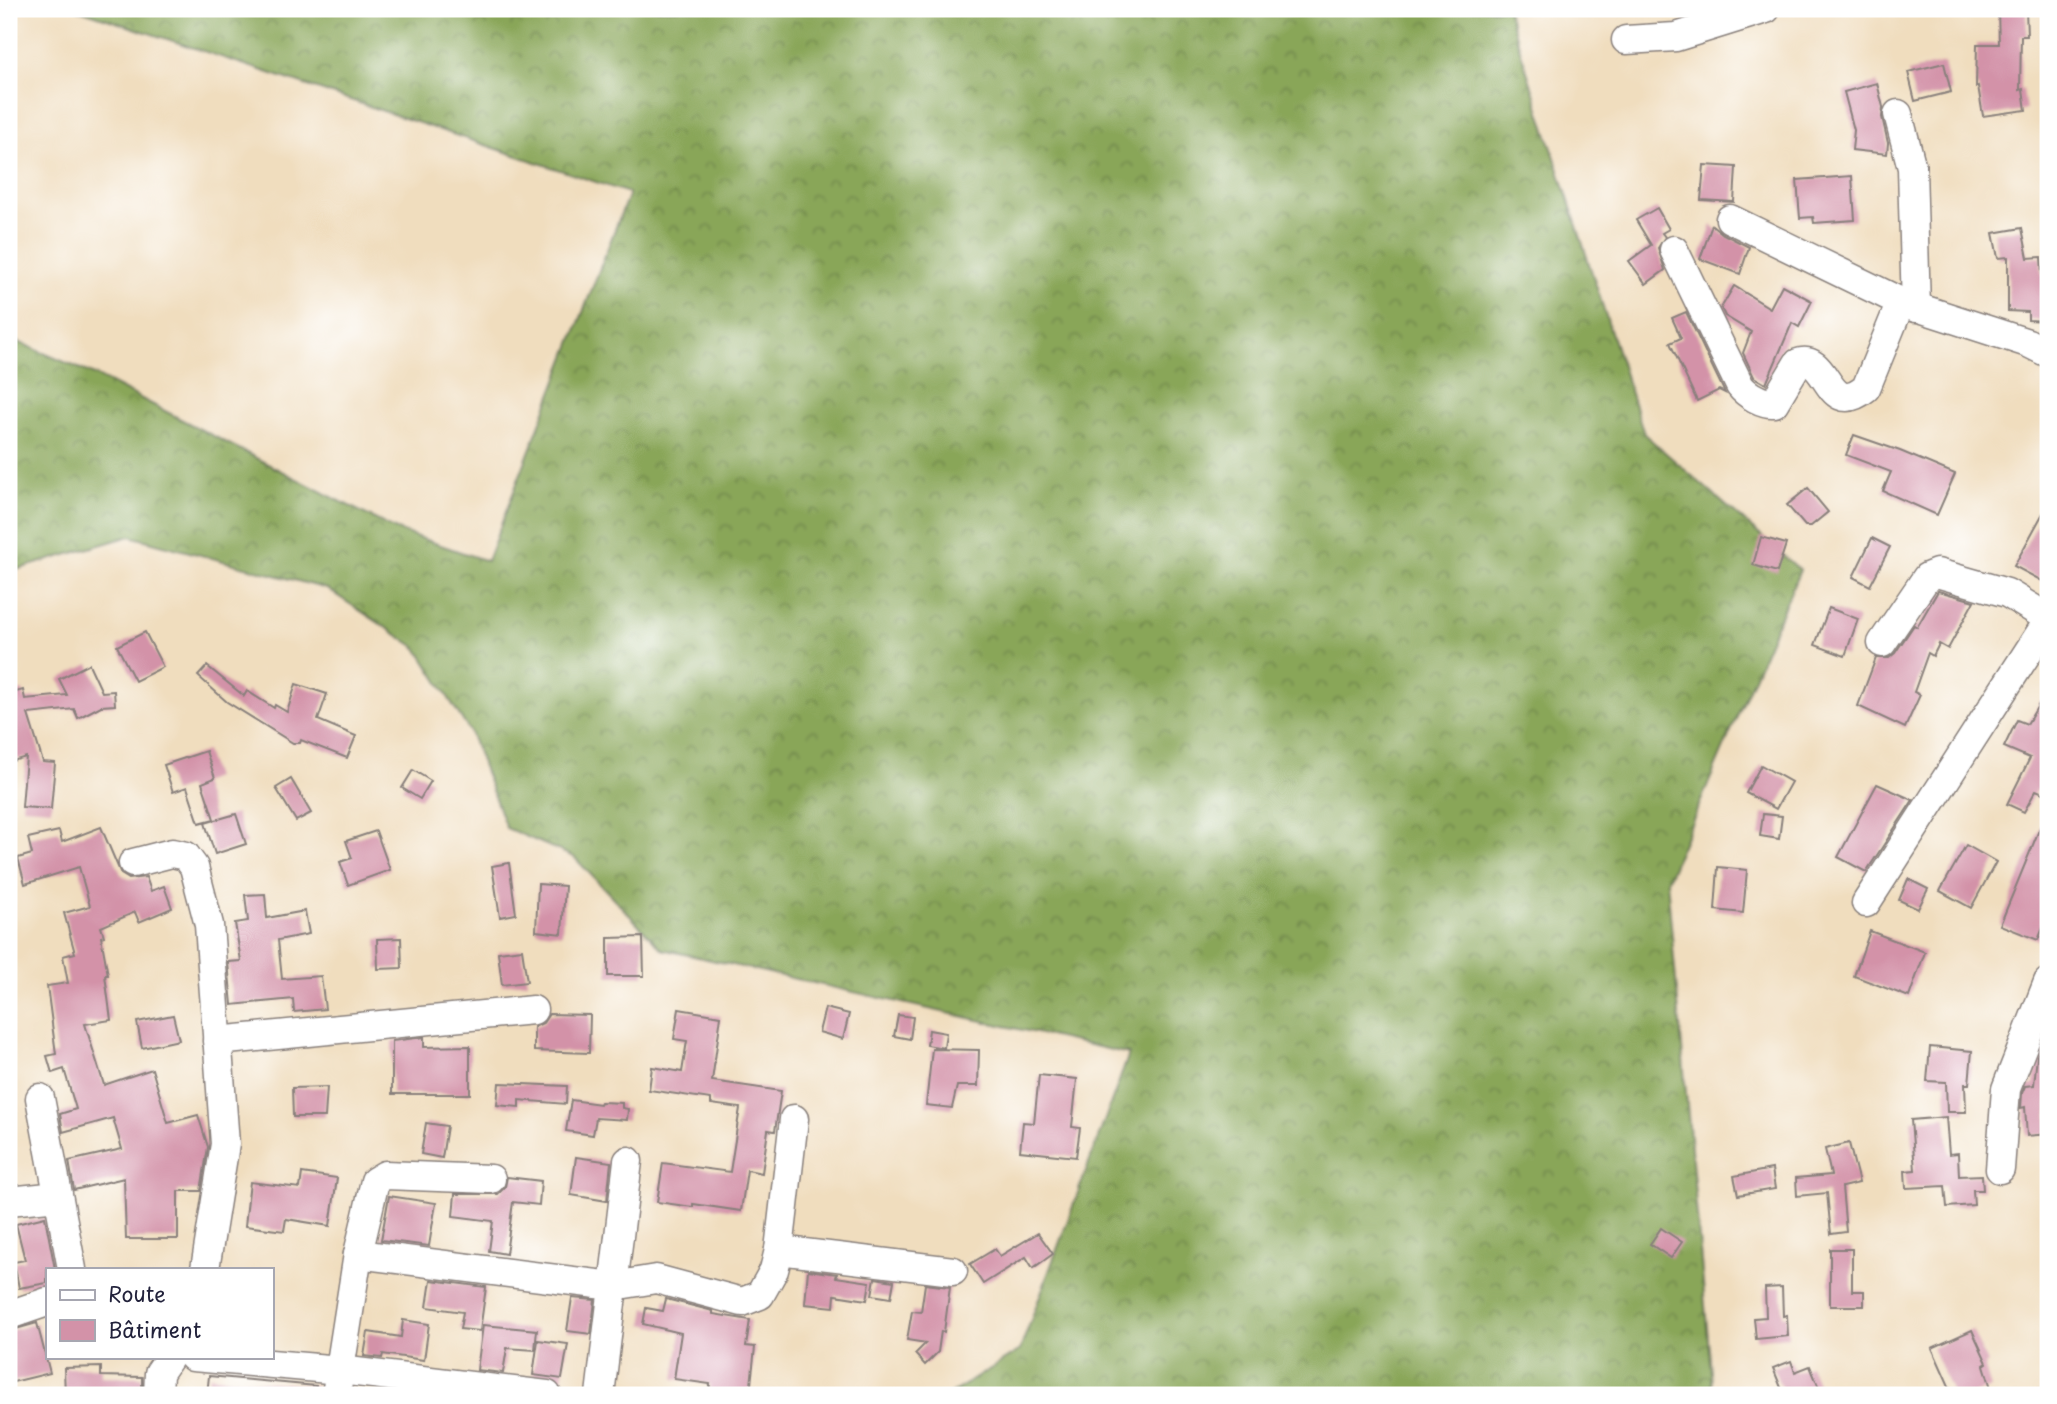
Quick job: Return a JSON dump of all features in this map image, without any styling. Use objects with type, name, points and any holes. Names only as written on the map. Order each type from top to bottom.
[{"type":"street","points":[[1626,40],[1676,37],[1766,9]]},
{"type":"street","points":[[1674,250],[1744,391],[1767,404],[1774,403],[1798,363],[1804,361],[1812,363],[1839,396],[1849,399],[1858,395],[1866,388],[1909,305],[1912,168],[1898,114]]},
{"type":"street","points":[[1730,219],[1909,305],[2028,343],[2048,353]]},
{"type":"street","points":[[1866,903],[2048,619],[2007,593],[1937,573],[1927,577],[1882,643]]},
{"type":"street","points":[[133,863],[172,853],[186,856],[194,867],[209,925],[225,1144],[205,1268]]},
{"type":"street","points":[[2000,1168],[2006,1089],[2040,1029],[2048,982]]},
{"type":"street","points":[[217,1041],[533,1010]]},
{"type":"street","points":[[40,1098],[72,1268]]},
{"type":"street","points":[[358,1254],[613,1286],[656,1279],[742,1301],[760,1295],[774,1270],[779,1250],[794,1119]]},
{"type":"street","points":[[600,1395],[628,1161]]},
{"type":"street","points":[[338,1383],[358,1254],[375,1181],[384,1175],[491,1180]]},
{"type":"street","points":[[9,1201],[58,1196]]},
{"type":"street","points":[[779,1250],[953,1271]]},
{"type":"street","points":[[9,1315],[46,1302]]},
{"type":"street","points":[[158,1395],[159,1373],[169,1358]]},
{"type":"street","points":[[199,1358],[338,1383],[536,1395]]},
{"type":"green space","points":[[77,9],[1507,9],[1644,434],[1800,570],[1667,880],[1713,1395],[949,1395],[1020,1350],[1129,1054],[662,949],[574,857],[506,828],[470,732],[417,648],[327,589],[130,536],[9,572],[9,338],[97,376],[394,529],[487,561],[629,193]]},
{"type":"building","points":[[1998,9],[2026,9],[2027,36],[2021,36],[2020,90],[2023,89],[2026,110],[1983,116],[1978,86],[1976,87],[1977,44],[1999,44]]},
{"type":"building","points":[[1944,63],[1951,92],[1915,101],[1908,72]]},
{"type":"building","points":[[1877,83],[1883,107],[1887,154],[1852,150],[1854,130],[1844,92]]},
{"type":"building","points":[[1704,165],[1736,167],[1734,202],[1701,200]]},
{"type":"building","points":[[1852,176],[1855,220],[1814,223],[1813,217],[1800,218],[1797,180]]},
{"type":"building","points":[[1657,208],[1669,229],[1662,233],[1665,237],[1658,248],[1665,270],[1646,284],[1629,261],[1651,245],[1636,220]]},
{"type":"building","points":[[1712,225],[1723,234],[1749,247],[1740,274],[1700,259]]},
{"type":"building","points":[[2022,228],[2028,258],[2041,257],[2042,274],[2048,274],[2048,321],[2028,320],[2028,312],[2008,311],[2008,257],[1998,258],[1993,233]]},
{"type":"building","points":[[1782,285],[1812,301],[1799,327],[1792,323],[1766,384],[1754,377],[1743,353],[1751,332],[1725,316],[1721,308],[1734,286],[1770,308]]},
{"type":"building","points":[[1686,312],[1725,393],[1719,390],[1697,401],[1670,343],[1681,338],[1672,318]]},
{"type":"building","points":[[1854,435],[1955,474],[1937,515],[1883,491],[1891,472],[1846,455]]},
{"type":"building","points":[[1808,488],[1828,512],[1811,526],[1805,526],[1787,505]]},
{"type":"building","points":[[2048,504],[2048,584],[2014,566]]},
{"type":"building","points":[[1761,537],[1786,544],[1777,572],[1753,565]]},
{"type":"building","points":[[1872,538],[1890,547],[1870,586],[1853,577]]},
{"type":"building","points":[[1938,591],[1974,601],[1948,649],[1939,644],[1933,656],[1928,653],[1914,692],[1920,695],[1905,728],[1858,706],[1876,658],[1889,658],[1895,653],[1914,625],[1917,627]]},
{"type":"building","points":[[1829,608],[1858,619],[1845,656],[1815,645]]},
{"type":"building","points":[[145,632],[163,667],[135,681],[117,646]]},
{"type":"building","points":[[89,664],[102,692],[114,691],[115,705],[101,706],[78,718],[74,709],[28,714],[43,762],[55,763],[51,809],[22,807],[26,757],[9,762],[9,694],[23,690],[25,699],[67,695],[59,679]]},
{"type":"building","points":[[207,666],[244,696],[247,691],[274,708],[275,705],[287,712],[296,684],[327,694],[318,720],[356,736],[347,758],[301,740],[300,743],[293,743],[227,702],[198,676]]},
{"type":"building","points":[[2048,689],[2048,795],[2036,790],[2024,812],[2007,804],[2030,758],[2004,747],[2017,720],[2027,724]]},
{"type":"building","points":[[206,751],[215,778],[202,783],[214,819],[199,823],[187,787],[173,792],[164,765]]},
{"type":"building","points":[[1761,765],[1791,782],[1776,809],[1746,793]]},
{"type":"building","points":[[413,770],[431,781],[420,799],[402,788]]},
{"type":"building","points":[[291,779],[311,813],[296,821],[276,788]]},
{"type":"building","points":[[1877,784],[1913,800],[1866,872],[1838,857]]},
{"type":"building","points":[[2048,808],[2048,916],[2038,940],[2000,925]]},
{"type":"building","points":[[236,814],[246,844],[215,854],[205,823]]},
{"type":"building","points":[[1763,814],[1782,816],[1779,839],[1760,836]]},
{"type":"building","points":[[101,827],[121,874],[129,879],[146,877],[151,891],[164,886],[172,908],[139,922],[135,912],[101,927],[111,1020],[85,1024],[104,1085],[152,1069],[168,1123],[198,1115],[208,1147],[201,1191],[178,1191],[178,1239],[126,1239],[124,1178],[74,1190],[69,1161],[122,1149],[113,1118],[63,1132],[60,1114],[76,1109],[64,1069],[52,1073],[47,1056],[56,1054],[47,986],[68,983],[63,956],[75,953],[64,913],[90,906],[79,867],[25,884],[18,858],[32,854],[28,838],[59,831],[62,842]]},
{"type":"building","points":[[376,831],[390,870],[348,885],[340,862],[352,858],[346,841]]},
{"type":"building","points":[[1966,845],[1996,862],[1971,908],[1940,891]]},
{"type":"building","points":[[509,863],[516,914],[500,917],[492,866]]},
{"type":"building","points":[[1718,867],[1747,870],[1743,913],[1715,910]]},
{"type":"building","points":[[1908,879],[1928,889],[1918,909],[1899,900]]},
{"type":"building","points":[[538,884],[565,886],[562,934],[536,931]]},
{"type":"building","points":[[265,894],[267,918],[305,911],[309,934],[278,940],[282,979],[321,976],[325,1009],[294,1012],[293,999],[232,1005],[228,962],[241,961],[235,923],[248,921],[245,895]]},
{"type":"building","points":[[1870,931],[1925,952],[1909,997],[1854,976]]},
{"type":"building","points":[[643,937],[644,976],[608,976],[608,938]]},
{"type":"building","points":[[401,938],[402,968],[378,969],[377,939]]},
{"type":"building","points":[[522,949],[527,982],[502,985],[498,952]]},
{"type":"building","points":[[825,1008],[849,1014],[843,1039],[819,1032]]},
{"type":"building","points":[[679,1009],[721,1016],[712,1081],[781,1091],[775,1131],[768,1130],[762,1173],[747,1170],[741,1211],[657,1202],[663,1163],[730,1172],[740,1108],[711,1104],[711,1099],[649,1090],[652,1067],[682,1072],[687,1041],[674,1039]]},
{"type":"building","points":[[549,1014],[590,1015],[589,1053],[534,1051],[534,1027],[543,1023]]},
{"type":"building","points":[[173,1015],[179,1040],[142,1048],[137,1022]]},
{"type":"building","points":[[898,1015],[913,1017],[910,1039],[894,1036]]},
{"type":"building","points":[[929,1030],[946,1033],[944,1048],[927,1045]]},
{"type":"building","points":[[2045,1036],[2048,1036],[2048,1134],[2027,1136],[2025,1107],[2021,1108],[2022,1093],[2025,1086],[2034,1085],[2037,1056]]},
{"type":"building","points":[[424,1037],[424,1047],[470,1046],[470,1094],[392,1094],[392,1041]]},
{"type":"building","points":[[1930,1047],[1972,1051],[1969,1084],[1965,1084],[1966,1112],[1947,1112],[1946,1082],[1927,1081]]},
{"type":"building","points":[[932,1049],[979,1050],[978,1086],[957,1086],[952,1108],[926,1105]]},
{"type":"building","points":[[1039,1075],[1077,1079],[1072,1127],[1080,1128],[1076,1157],[1020,1151],[1023,1122],[1034,1123]]},
{"type":"building","points":[[499,1083],[567,1086],[566,1104],[519,1100],[519,1107],[497,1105]]},
{"type":"building","points":[[327,1087],[325,1117],[293,1117],[292,1088]]},
{"type":"building","points":[[571,1100],[600,1104],[622,1103],[622,1108],[628,1109],[627,1120],[596,1118],[593,1135],[566,1131]]},
{"type":"building","points":[[1946,1117],[1949,1154],[1958,1153],[1959,1176],[1982,1175],[1983,1190],[1973,1190],[1974,1205],[1947,1207],[1945,1186],[1906,1188],[1905,1171],[1915,1170],[1911,1120]]},
{"type":"building","points":[[426,1123],[447,1126],[442,1158],[421,1154]]},
{"type":"building","points":[[1849,1143],[1859,1183],[1842,1187],[1846,1232],[1831,1234],[1827,1193],[1797,1196],[1796,1178],[1831,1175],[1825,1149]]},
{"type":"building","points":[[576,1157],[611,1162],[607,1201],[571,1195]]},
{"type":"building","points":[[1772,1169],[1775,1189],[1738,1195],[1734,1176]]},
{"type":"building","points":[[302,1173],[337,1178],[330,1226],[286,1219],[284,1231],[245,1226],[250,1182],[300,1188]]},
{"type":"building","points":[[507,1177],[541,1181],[539,1205],[513,1202],[506,1254],[489,1251],[493,1221],[453,1216],[455,1194],[498,1194],[505,1187]]},
{"type":"building","points":[[389,1196],[436,1203],[429,1246],[381,1240]]},
{"type":"building","points":[[45,1217],[55,1268],[46,1268],[46,1283],[19,1288],[14,1262],[25,1260],[16,1224]]},
{"type":"building","points":[[1661,1228],[1682,1242],[1671,1258],[1650,1244]]},
{"type":"building","points":[[1038,1233],[1053,1254],[1033,1268],[1026,1257],[983,1284],[970,1264],[995,1249],[1000,1256]]},
{"type":"building","points":[[1830,1249],[1852,1249],[1852,1291],[1864,1291],[1864,1306],[1830,1306]]},
{"type":"building","points":[[808,1270],[870,1282],[867,1300],[835,1295],[834,1307],[805,1304]]},
{"type":"building","points":[[875,1278],[894,1281],[891,1298],[872,1295]]},
{"type":"building","points":[[431,1280],[486,1287],[480,1331],[460,1329],[463,1312],[427,1307]]},
{"type":"building","points":[[925,1284],[950,1287],[944,1332],[941,1331],[938,1352],[925,1365],[915,1354],[926,1343],[907,1340],[912,1311],[921,1312]]},
{"type":"building","points":[[1782,1287],[1783,1316],[1787,1315],[1788,1336],[1756,1339],[1754,1318],[1766,1317],[1765,1288]]},
{"type":"building","points":[[572,1298],[595,1300],[591,1334],[567,1331]]},
{"type":"building","points":[[666,1299],[713,1311],[713,1314],[750,1320],[746,1346],[755,1347],[750,1394],[709,1390],[710,1384],[674,1379],[681,1333],[643,1324],[646,1308],[663,1311]]},
{"type":"building","points":[[403,1320],[429,1324],[424,1360],[383,1354],[382,1358],[364,1356],[368,1332],[401,1337]]},
{"type":"building","points":[[37,1323],[50,1373],[9,1383],[9,1331]]},
{"type":"building","points":[[483,1325],[537,1330],[535,1350],[507,1348],[503,1373],[477,1370]]},
{"type":"building","points":[[1972,1330],[1987,1363],[1984,1365],[1991,1388],[1969,1395],[1953,1395],[1932,1348]]},
{"type":"building","points":[[538,1340],[568,1344],[562,1379],[533,1375]]},
{"type":"building","points":[[1791,1361],[1795,1372],[1810,1366],[1822,1395],[1784,1395],[1773,1368]]},
{"type":"building","points":[[101,1367],[101,1376],[142,1377],[142,1395],[65,1395],[64,1368]]},
{"type":"building","points":[[209,1376],[316,1386],[315,1395],[207,1395]]}]
